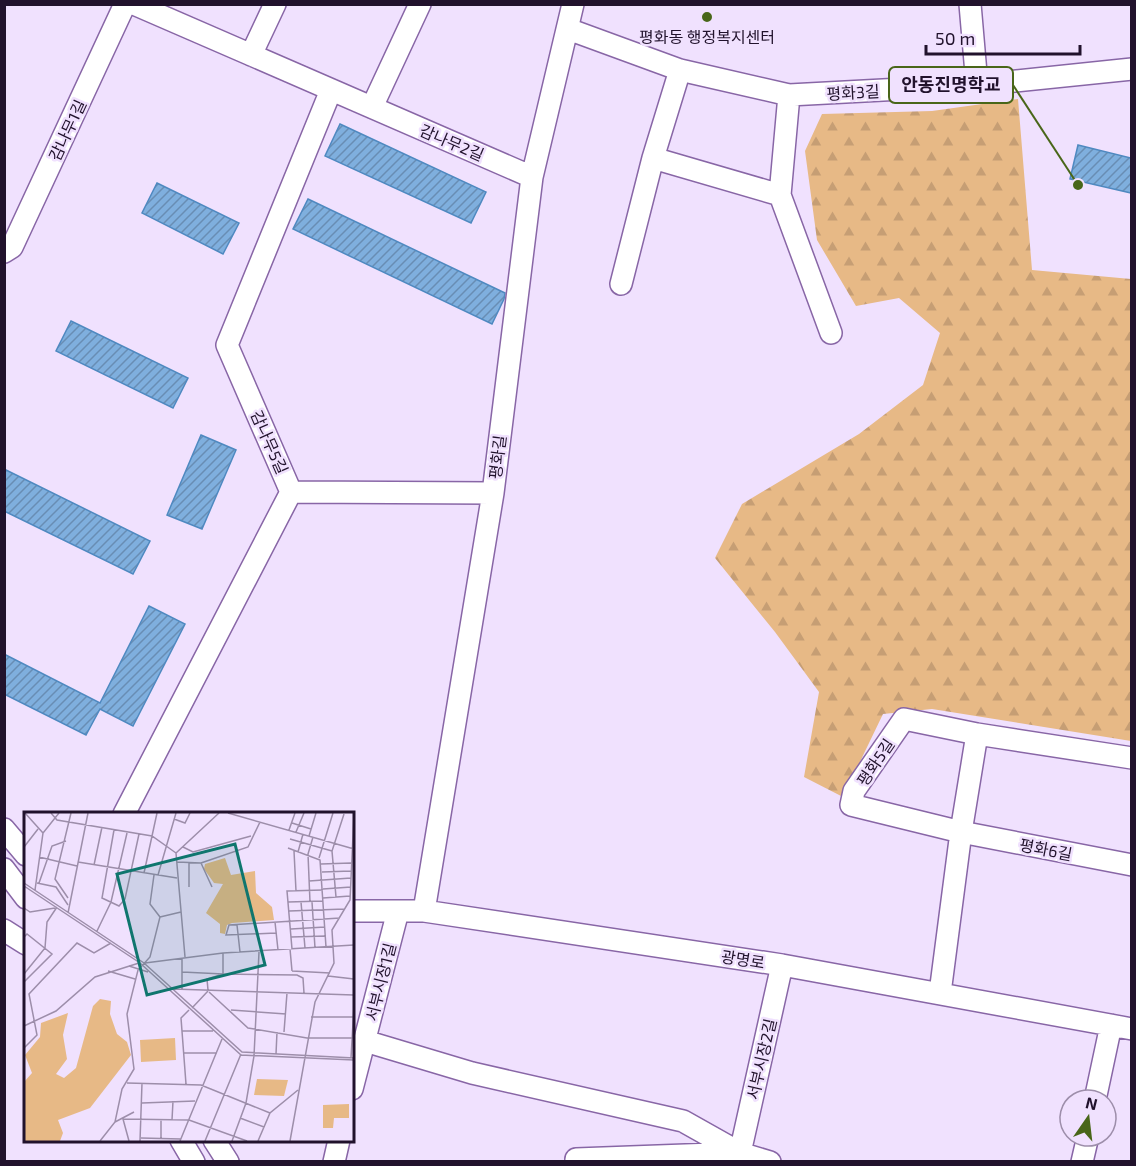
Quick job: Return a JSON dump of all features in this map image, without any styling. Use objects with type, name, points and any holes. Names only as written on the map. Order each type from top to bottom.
[{"type":"street","name":"감나무1길","points":[[4,252],[12,247],[125,4]]},
{"type":"street","name":"감나무2길","points":[[134,4],[532,177]]},
{"type":"street","points":[[251,55],[275,4]]},
{"type":"street","points":[[372,107],[420,4]]},
{"type":"street","name":"평화길","points":[[424,911],[493,493],[532,177],[573,4]]},
{"type":"street","points":[[970,4],[977,85]]},
{"type":"street","name":"평화3길","points":[[568,29],[680,70],[789,95],[977,85],[1131,69]]},
{"type":"street","points":[[621,284],[653,158],[680,70]]},
{"type":"street","name":"감나무5길","points":[[125,812],[291,492],[227,345],[330,90]]},
{"type":"street","points":[[789,95],[780,195],[831,333]]},
{"type":"street","points":[[653,158],[780,195]]},
{"type":"street","points":[[291,492],[493,493]]},
{"type":"street","name":"평화5길","points":[[961,832],[851,805],[854,791],[904,719],[978,734],[1131,758]]},
{"type":"street","points":[[940,993],[961,832],[978,734]]},
{"type":"street","points":[[4,829],[24,853]]},
{"type":"street","name":"평화6길","points":[[961,832],[1131,865]]},
{"type":"street","points":[[4,867],[20,888]]},
{"type":"street","name":"광명로","points":[[354,911],[424,911],[782,965],[1121,1027]]},
{"type":"street","name":"서부시장1길","points":[[354,1082],[399,911]]},
{"type":"street","points":[[4,930],[24,943]]},
{"type":"street","name":"서부시장2길","points":[[740,1153],[782,965]]},
{"type":"street","points":[[1099,1088],[1121,1027]]},
{"type":"street","points":[[365,1041],[472,1073],[683,1121],[740,1153],[770,1161]]},
{"type":"street","points":[[182,1142],[194,1161]]},
{"type":"street","points":[[215,1142],[228,1161]]},
{"type":"street","points":[[334,1161],[339,1142]]},
{"type":"street","points":[[576,1161],[576,1159],[740,1153]]},
{"type":"green space","points":[[1018,99],[1032,270],[1131,279],[1131,741],[932,709],[883,714],[843,797],[804,777],[819,692],[775,632],[715,558],[742,504],[859,434],[923,385],[940,333],[899,298],[856,306],[817,240],[805,151],[822,114],[932,111]]},
{"type":"building","points":[[340,124],[486,192],[471,223],[325,156]]},
{"type":"building","points":[[1078,145],[1131,158],[1131,193],[1070,179]]},
{"type":"building","points":[[157,183],[239,223],[223,254],[142,213]]},
{"type":"building","points":[[308,199],[505,293],[492,324],[293,229]]},
{"type":"building","points":[[71,321],[188,378],[173,408],[56,351]]},
{"type":"building","points":[[201,435],[236,450],[202,529],[167,515]]},
{"type":"building","points":[[4,469],[150,541],[133,574],[4,511]]},
{"type":"building","points":[[149,606],[185,624],[133,726],[100,709],[86,735],[4,694],[4,654],[100,703]]},
{"type":"place","name":"평화동 행정복지센터","points":[[707,17]]},
{"type":"place","name":"안동진명학교","points":[[1078,185]]}]
